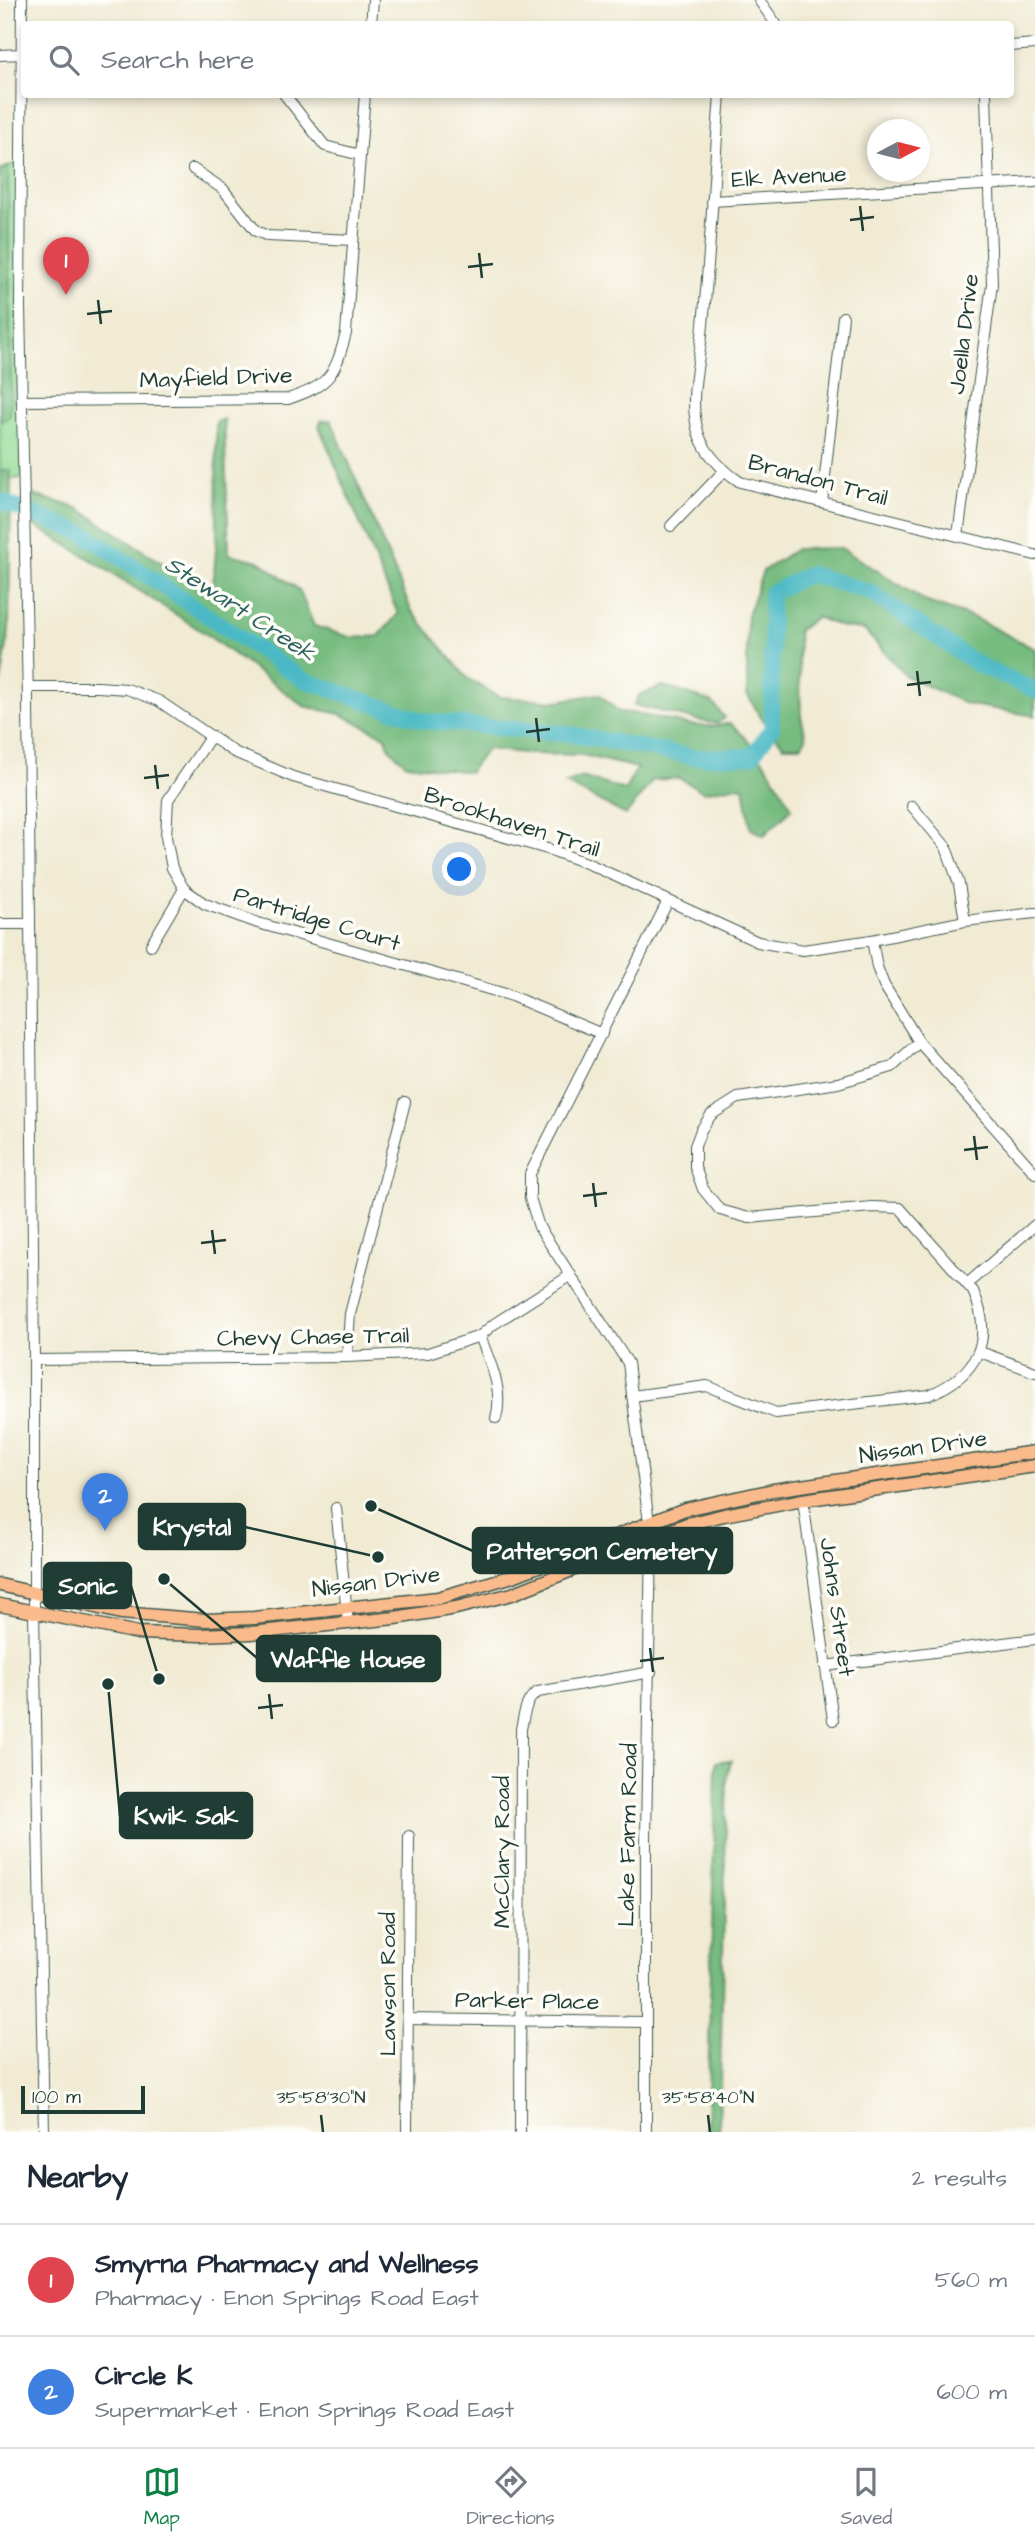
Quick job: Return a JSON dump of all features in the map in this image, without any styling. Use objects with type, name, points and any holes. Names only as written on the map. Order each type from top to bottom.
[{"type":"main road","name":"Nissan Drive","points":[[0,1585],[121,1613],[206,1620],[254,1618],[438,1598],[513,1576],[685,1509],[773,1490],[1035,1452]]},
{"type":"main road","name":"Nissan Drive","points":[[0,1605],[138,1633],[200,1635],[348,1623],[456,1608],[512,1594],[687,1524],[724,1515],[803,1500],[1035,1466]]},
{"type":"street","points":[[22,0],[22,21]]},
{"type":"street","points":[[371,21],[373,0]]},
{"type":"street","points":[[759,0],[770,21]]},
{"type":"street","points":[[1014,46],[1035,44]]},
{"type":"street","points":[[0,55],[21,54]]},
{"type":"street","points":[[22,98],[20,307],[28,687],[34,1613],[44,2132]]},
{"type":"street","points":[[287,98],[325,146],[360,155]]},
{"type":"street","name":"Mayfield Drive","points":[[22,401],[288,398],[318,387],[331,374],[339,360],[346,333],[365,98]]},
{"type":"street","name":"Brandon Trail","points":[[720,98],[702,335],[692,400],[699,436],[710,455],[740,482],[1035,555]]},
{"type":"street","name":"Joella Drive","points":[[958,535],[992,284],[986,98]]},
{"type":"street","points":[[193,169],[223,189],[256,231],[268,236],[353,240]]},
{"type":"street","name":"Elk Avenue","points":[[712,201],[1035,182]]},
{"type":"street","points":[[822,502],[843,317]]},
{"type":"street","points":[[671,526],[725,470]]},
{"type":"street","name":"Brookhaven Trail","points":[[28,687],[98,687],[127,690],[159,701],[234,752],[293,777],[551,850],[758,942],[803,950],[872,940],[965,921],[1035,913]]},
{"type":"street","points":[[152,945],[184,889],[173,868],[166,837],[168,800],[211,736]]},
{"type":"street","points":[[912,806],[946,847],[959,884],[965,921]]},
{"type":"street","name":"Partridge Court","points":[[184,889],[205,904],[258,923],[509,995],[602,1034]]},
{"type":"street","points":[[602,1034],[668,901]]},
{"type":"street","points":[[0,924],[30,924]]},
{"type":"street","points":[[872,940],[877,967],[884,985],[919,1042],[1035,1173]]},
{"type":"street","name":"Lake Farm Road","points":[[602,1034],[530,1174],[530,1198],[539,1227],[628,1363],[651,1538],[646,1838],[646,2132]]},
{"type":"street","points":[[632,1396],[707,1386],[776,1413],[929,1395],[952,1385],[980,1352],[981,1307],[974,1291],[900,1208],[872,1206],[749,1218],[719,1210],[703,1189],[695,1167],[695,1146],[701,1130],[711,1115],[738,1098],[838,1083],[892,1068],[919,1042]]},
{"type":"street","points":[[347,1357],[350,1314],[405,1102]]},
{"type":"street","points":[[967,1284],[1035,1225]]},
{"type":"street","name":"Chevy Chase Trail","points":[[34,1360],[347,1357],[428,1353],[480,1336],[494,1324],[571,1275]]},
{"type":"street","points":[[480,1336],[497,1379],[499,1409],[496,1418]]},
{"type":"street","points":[[980,1352],[1035,1372]]},
{"type":"street","name":"Johns Street","points":[[803,1500],[833,1720]]},
{"type":"street","points":[[336,1507],[348,1623]]},
{"type":"street","points":[[825,1666],[1035,1639]]},
{"type":"street","name":"McClary Road","points":[[520,2132],[521,1729],[526,1705],[532,1695],[538,1692],[650,1672]]},
{"type":"street","name":"Lawson Road","points":[[407,2132],[409,1836]]},
{"type":"street","name":"Parker Place","points":[[407,2019],[646,2022]]},
{"type":"green space","points":[[21,161],[23,478],[0,480],[0,170]]},
{"type":"green space","points":[[8,167],[11,390],[10,416],[0,422],[0,170]]},
{"type":"green space","points":[[224,419],[229,554],[259,561],[299,590],[314,626],[353,638],[379,636],[398,614],[319,426],[321,421],[331,420],[411,610],[467,678],[499,697],[557,701],[599,694],[619,712],[689,725],[716,726],[730,723],[757,752],[792,808],[764,835],[751,829],[744,787],[734,786],[704,792],[679,778],[653,780],[626,815],[566,784],[582,777],[625,790],[637,768],[582,755],[532,754],[487,749],[469,772],[406,764],[390,749],[385,736],[340,714],[304,706],[206,634],[33,525],[33,495],[78,508],[173,570],[213,587],[217,535],[216,422]]},
{"type":"green space","points":[[0,470],[11,471],[9,632],[0,689]]},
{"type":"green space","points":[[841,548],[927,602],[972,617],[1035,649],[1035,716],[966,704],[906,676],[864,630],[842,627],[816,617],[798,631],[801,716],[806,738],[801,746],[784,746],[762,720],[747,694],[747,616],[763,571],[796,549]]},
{"type":"green space","points":[[663,686],[712,702],[725,718],[717,723],[706,722],[634,705],[639,695]]},
{"type":"green space","points":[[731,1760],[727,1779],[719,2132],[707,2132],[716,1762]]},
{"type":"waterway","name":"Stewart Creek","points":[[0,501],[85,534],[304,680],[425,721],[570,734],[694,757],[752,756],[772,728],[771,593],[809,574],[870,592],[980,666],[1035,690]]},
{"type":"place","name":"Smyrna Pharmacy and Wellness","points":[[66,295]]},
{"type":"place","name":"Patterson Cemetery","points":[[371,1506]]},
{"type":"place","name":"Circle K","points":[[105,1531]]},
{"type":"place","name":"Krystal","points":[[378,1557]]},
{"type":"place","name":"Waffle House","points":[[164,1579]]},
{"type":"place","name":"Sonic","points":[[159,1679]]},
{"type":"place","name":"Kwik Sak","points":[[108,1684]]}]
